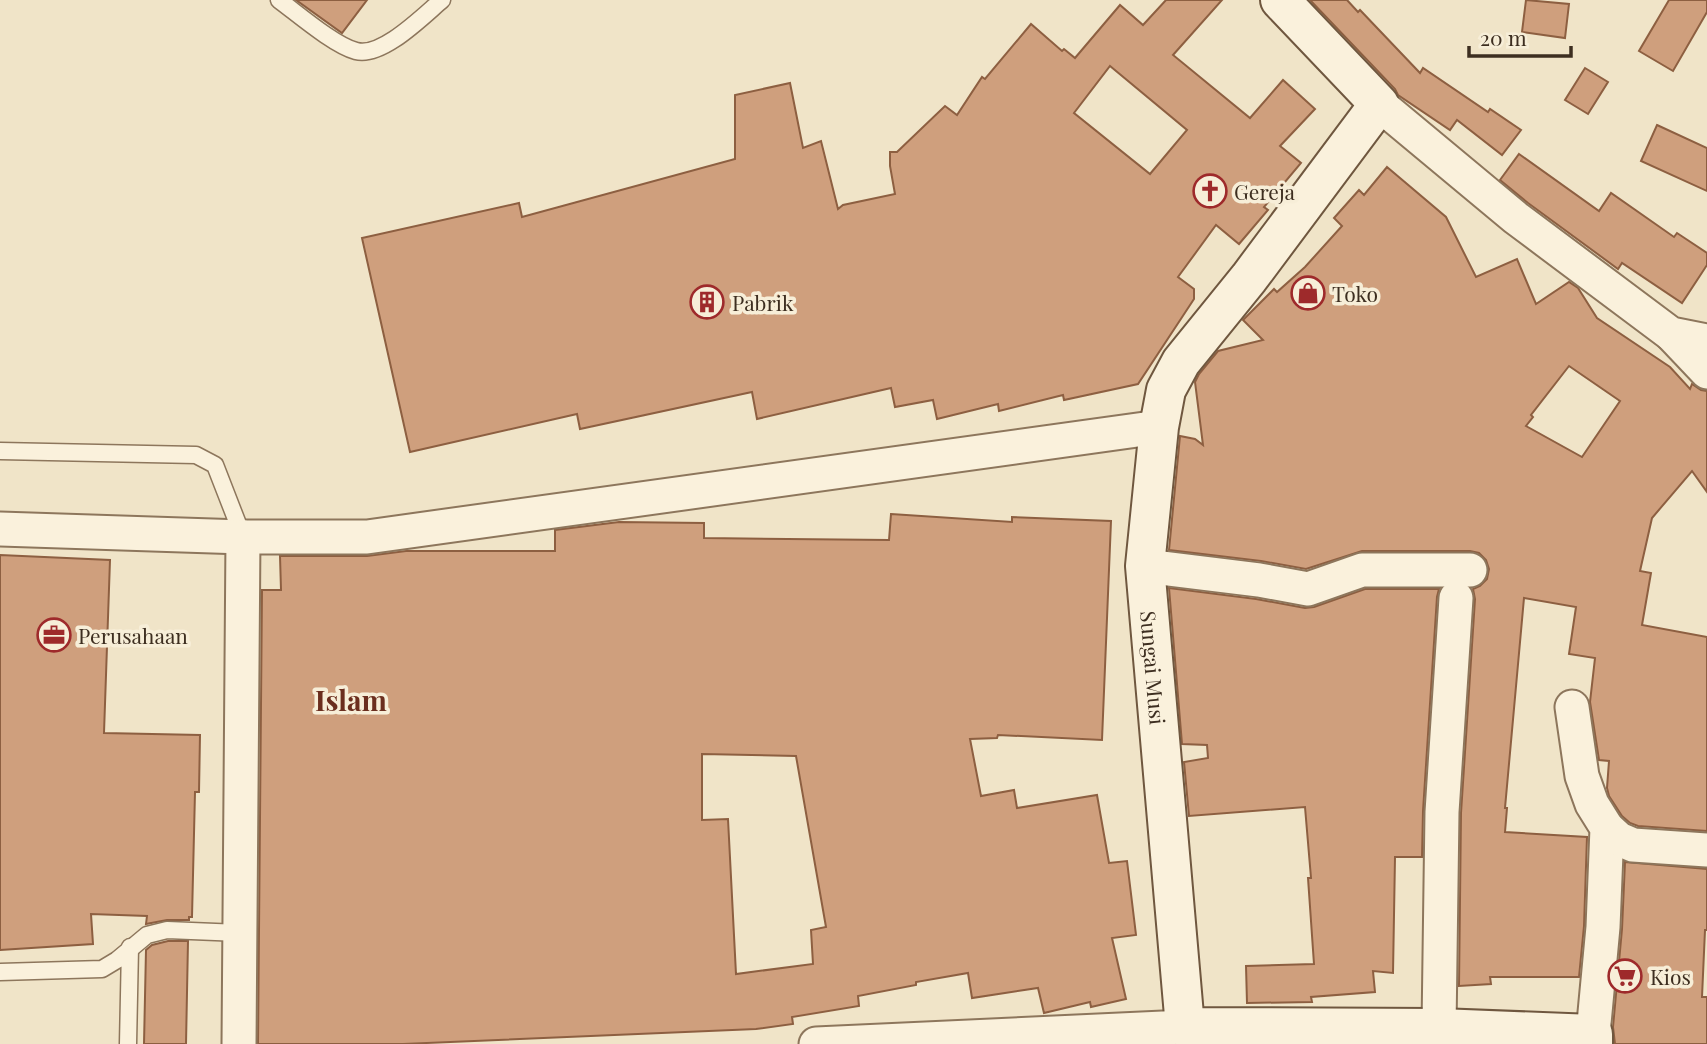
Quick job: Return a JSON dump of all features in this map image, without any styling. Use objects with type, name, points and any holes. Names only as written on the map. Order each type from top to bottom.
[{"type":"street","points":[[1280,0],[1378,104],[1516,218],[1671,334],[1707,372]]},
{"type":"street","name":"Sungai Musi","points":[[1185,1027],[1145,566],[1158,428],[1166,390],[1181,362],[1249,278],[1378,104]]},
{"type":"street","points":[[1671,334],[1707,341]]},
{"type":"street","points":[[0,529],[243,537],[367,537],[1158,428]]},
{"type":"street","points":[[239,1044],[243,537]]},
{"type":"street","points":[[1145,566],[1308,589],[1362,570],[1463,584],[1443,812],[1439,1028]]},
{"type":"street","points":[[1573,706],[1582,776],[1592,804],[1607,828],[1619,839],[1633,845],[1707,850]]},
{"type":"street","points":[[816,1044],[1185,1027],[1439,1028],[1593,1039],[1607,828]]},
{"type":"lane","points":[[279,0],[340,44],[358,52],[374,49],[393,40],[442,0]]},
{"type":"lane","points":[[0,451],[196,455],[215,465],[243,537]]},
{"type":"lane","points":[[0,972],[102,969],[147,935],[167,930],[240,933]]},
{"type":"lane","points":[[128,1044],[130,947]]},
{"type":"building","points":[[296,0],[367,0],[342,33]]},
{"type":"building","points":[[1166,0],[1222,0],[1173,55],[1250,118],[1283,80],[1315,109],[1280,146],[1301,163],[1264,207],[1268,210],[1239,244],[1216,225],[1178,277],[1194,289],[1194,299],[1138,384],[1064,400],[1063,395],[999,411],[998,404],[937,419],[933,400],[895,407],[891,388],[757,419],[752,392],[580,429],[577,414],[410,452],[362,238],[519,203],[522,217],[735,159],[735,95],[790,83],[803,148],[821,141],[838,209],[843,205],[895,194],[890,152],[897,152],[945,106],[957,115],[982,77],[985,79],[1031,24],[1062,51],[1064,49],[1075,58],[1120,5],[1143,25]],"holes":[[[1110,66],[1187,130],[1150,174],[1074,113]]]},
{"type":"building","points":[[1310,0],[1347,0],[1358,12],[1360,10],[1420,73],[1423,68],[1488,112],[1490,109],[1521,130],[1502,155],[1457,120],[1450,130],[1398,95]]},
{"type":"building","points":[[1526,0],[1569,4],[1565,38],[1522,32]]},
{"type":"building","points":[[1669,0],[1707,0],[1707,12],[1673,71],[1639,51]]},
{"type":"building","points":[[1585,68],[1608,82],[1588,114],[1565,100]]},
{"type":"building","points":[[1657,125],[1707,148],[1707,191],[1641,161]]},
{"type":"building","points":[[1519,154],[1599,211],[1611,193],[1674,237],[1677,233],[1707,253],[1707,265],[1682,303],[1622,263],[1618,269],[1500,180]]},
{"type":"building","points":[[1387,167],[1446,217],[1476,277],[1517,259],[1536,304],[1569,282],[1578,288],[1597,318],[1670,367],[1690,389],[1692,384],[1707,391],[1707,492],[1692,471],[1652,518],[1640,571],[1651,573],[1642,625],[1707,637],[1707,831],[1638,826],[1622,816],[1607,788],[1609,761],[1599,760],[1590,702],[1595,658],[1569,654],[1576,607],[1524,598],[1505,832],[1587,837],[1579,977],[1490,977],[1491,984],[1459,986],[1461,813],[1475,599],[1473,589],[1487,579],[1489,569],[1486,560],[1479,553],[1470,551],[1362,551],[1306,569],[1169,550],[1180,436],[1195,439],[1203,445],[1195,382],[1199,374],[1218,351],[1263,340],[1243,320],[1274,289],[1277,292],[1305,267],[1342,226],[1334,218],[1359,190],[1364,195]],"holes":[[[1569,366],[1620,401],[1582,457],[1526,426],[1533,417],[1531,415]]]},
{"type":"building","points":[[891,514],[1012,522],[1012,517],[1111,521],[1102,740],[998,735],[997,738],[970,739],[981,796],[1014,790],[1017,808],[1097,795],[1109,863],[1127,861],[1136,935],[1112,938],[1126,999],[1091,1007],[1090,1002],[1044,1013],[1038,988],[972,998],[968,973],[858,996],[859,1006],[792,1017],[793,1024],[756,1029],[403,1044],[258,1044],[262,590],[281,590],[280,556],[367,556],[406,551],[555,551],[555,530],[619,522],[704,523],[704,538],[889,540]],"holes":[[[702,754],[796,756],[826,927],[811,930],[813,964],[736,974],[728,819],[702,820]]]},
{"type":"building","points":[[0,555],[110,560],[104,733],[200,735],[199,792],[195,792],[192,917],[189,917],[189,920],[146,924],[147,916],[91,914],[93,944],[0,950]]},
{"type":"building","points":[[1169,588],[1305,608],[1365,589],[1439,589],[1422,857],[1395,857],[1393,973],[1373,971],[1375,992],[1311,997],[1312,1002],[1247,1003],[1246,966],[1314,964],[1305,807],[1189,816],[1184,762],[1208,758],[1207,745],[1182,744]]},
{"type":"building","points":[[1625,862],[1707,869],[1707,930],[1702,997],[1707,997],[1707,1044],[1615,1044],[1613,1027]]},
{"type":"building","points":[[168,941],[188,941],[186,1044],[144,1044],[146,950],[152,945]]},
{"type":"place","name":"Gereja","points":[[1210,191]]},
{"type":"place","name":"Toko","points":[[1308,293]]},
{"type":"place","name":"Pabrik","points":[[707,302]]},
{"type":"place","name":"Perusahaan","points":[[54,635]]},
{"type":"place","name":"Kios","points":[[1625,976]]},
{"type":"district","name":"Islam","points":[[351,699]]}]
